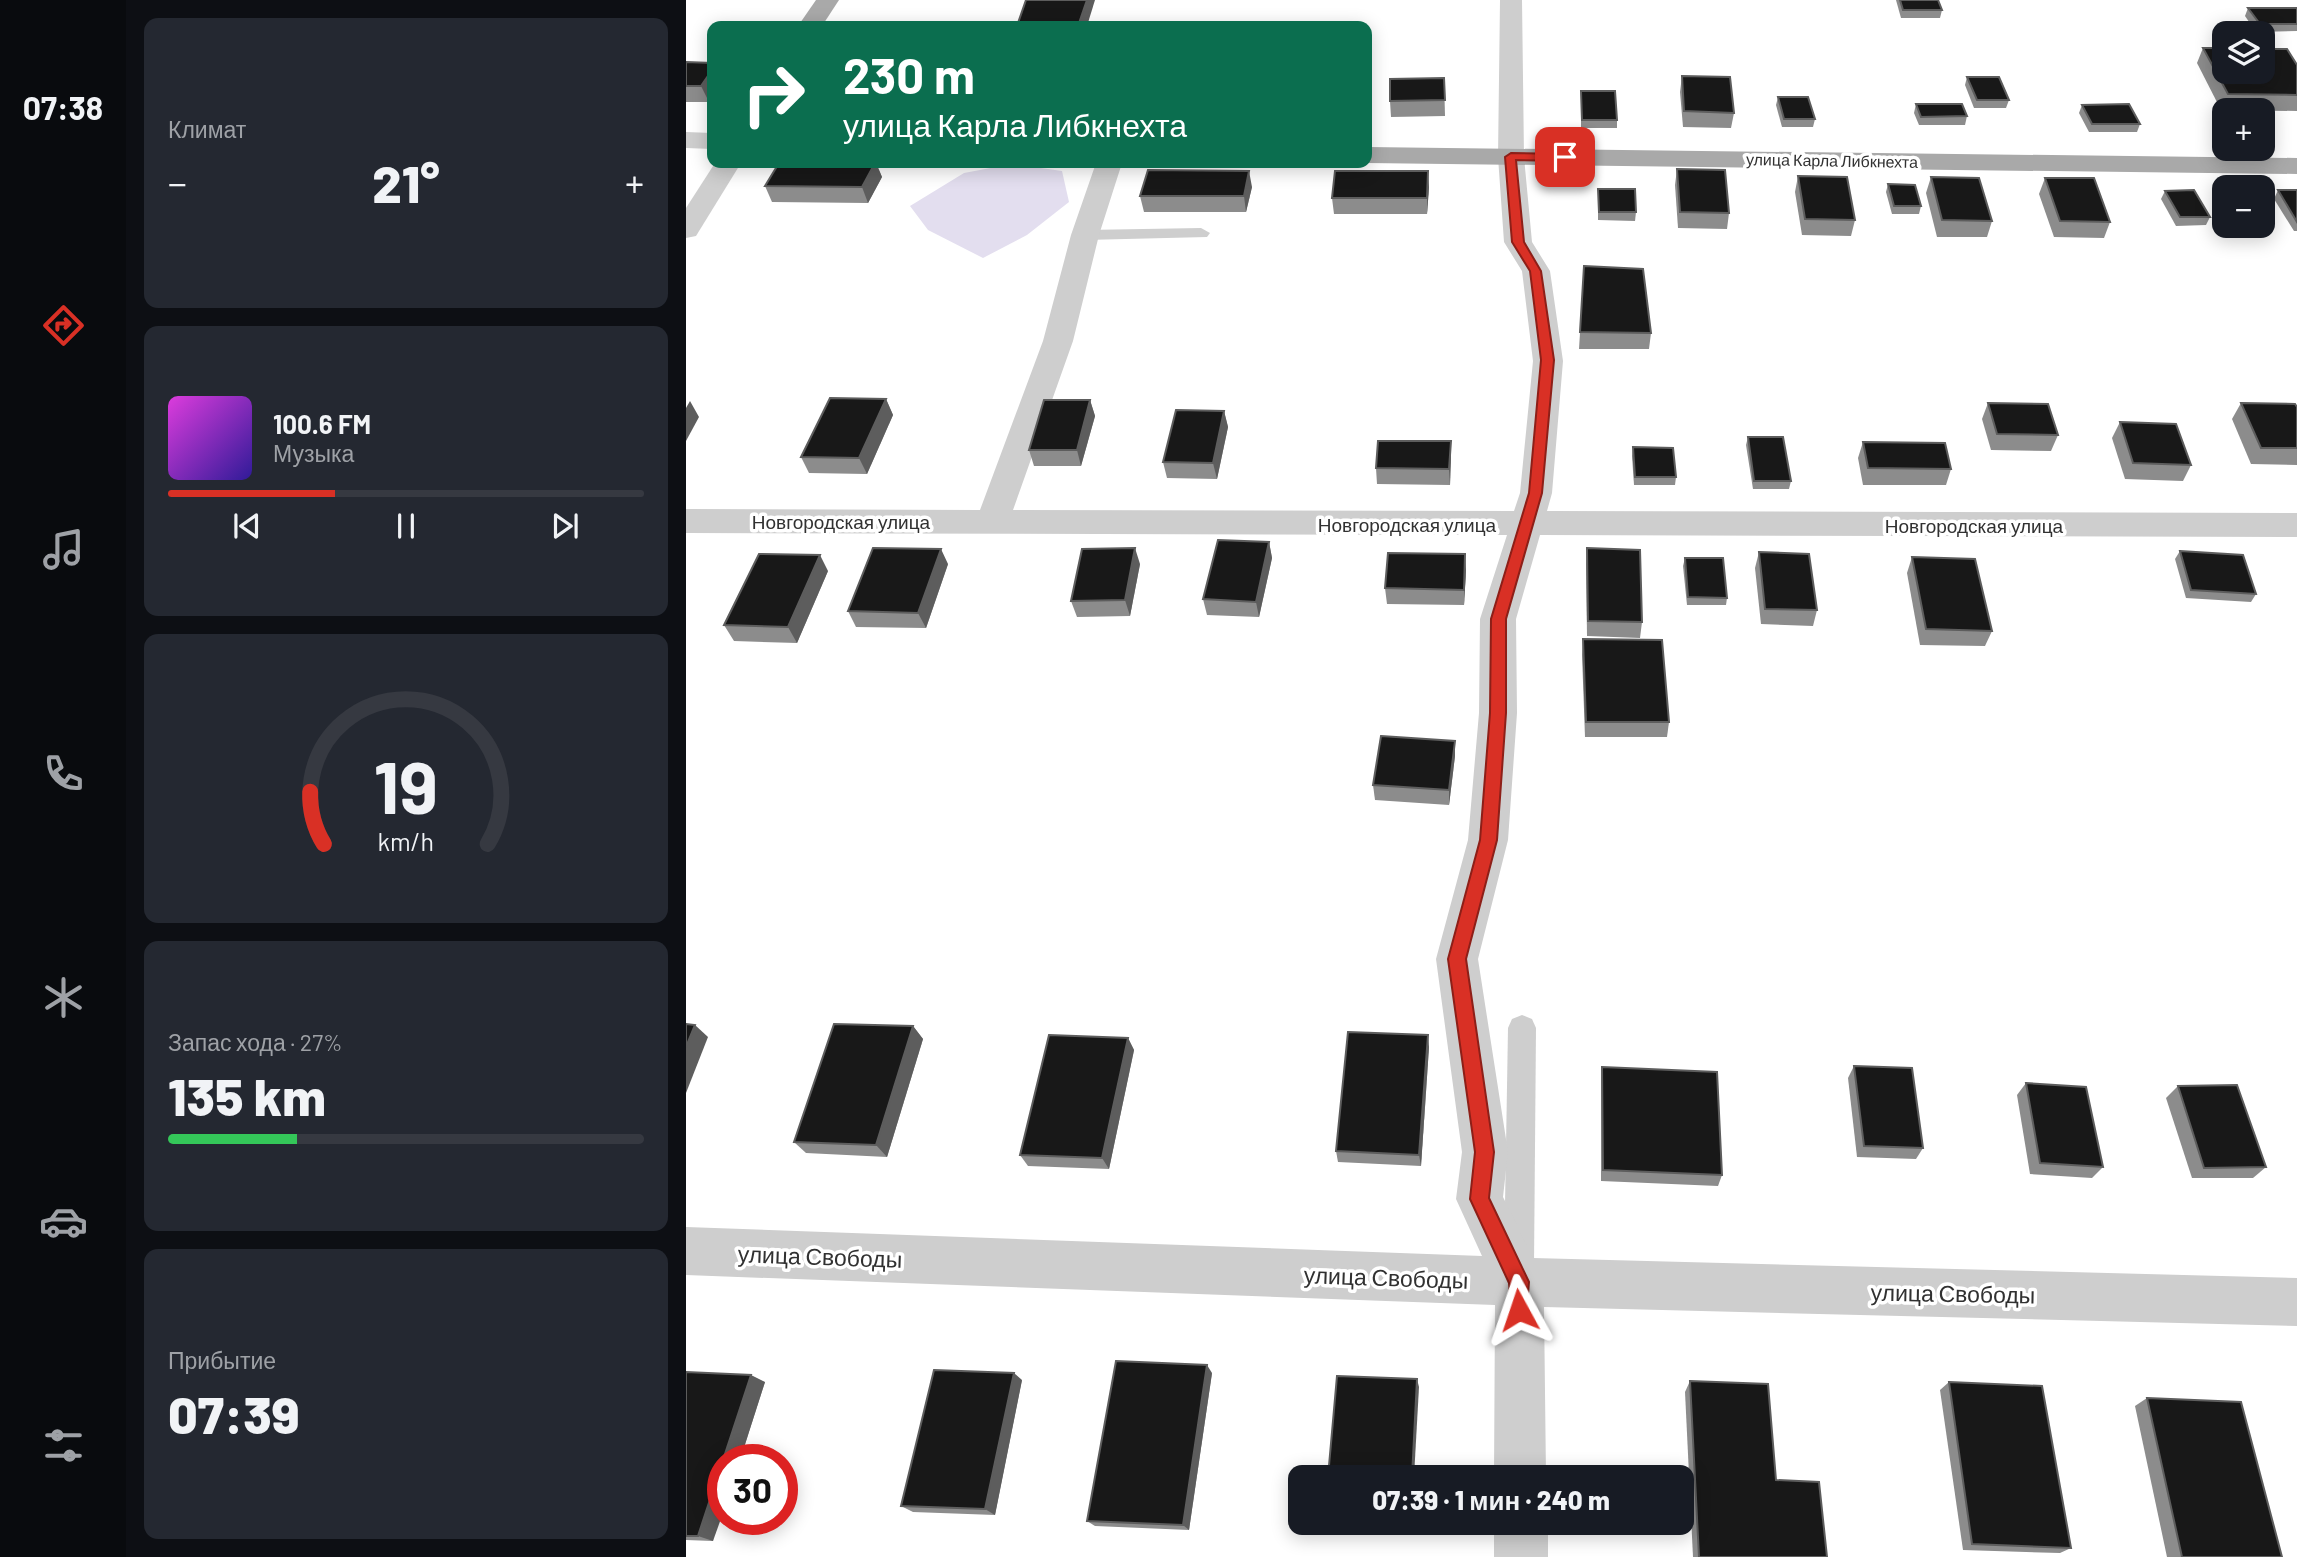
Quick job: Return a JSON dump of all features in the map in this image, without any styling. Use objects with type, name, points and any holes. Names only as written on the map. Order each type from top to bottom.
[{"type":"main road","points":[[813,21],[828,0]]},
{"type":"main road","name":"улица Карла Либкнехта","points":[[1372,155],[2297,166]]},
{"type":"street","points":[[1511,0],[1511,157],[1518,242],[1536,271],[1548,360],[1536,493],[1498,619],[1498,713],[1488,840],[1457,959],[1485,1152],[1479,1199],[1519,1282],[1520,1465]]},
{"type":"street","points":[[686,140],[707,141]]},
{"type":"street","points":[[686,230],[725,168]]},
{"type":"street","points":[[992,522],[1058,341],[1085,235],[1107,168]]},
{"type":"street","name":"Новгородская улица","points":[[686,521],[2297,525]]},
{"type":"street","name":"улица Свободы","points":[[686,1251],[1519,1282],[2297,1302]]},
{"type":"street","points":[[1521,1535],[1521,1557]]},
{"type":"lane","points":[[1085,235],[1201,233]]},
{"type":"lane","points":[[1519,1282],[1521,1028]]},
{"type":"shaded area","points":[[991,168],[1062,171],[1069,202],[1027,235],[983,258],[928,230],[910,206],[964,173]]},
{"type":"building","points":[[1026,0],[1087,0],[1080,21],[1019,21]]},
{"type":"building","points":[[1900,0],[1938,0],[1942,10],[1903,10]]},
{"type":"building","points":[[2248,8],[2297,8],[2297,24],[2258,21]]},
{"type":"building","points":[[2203,48],[2212,48],[2212,65]]},
{"type":"building","points":[[2275,49],[2287,49],[2297,65],[2297,95],[2228,94],[2223,84],[2275,84]]},
{"type":"building","points":[[686,62],[707,63],[707,77],[701,86],[686,86]]},
{"type":"building","points":[[1682,76],[1730,77],[1734,113],[1684,111]]},
{"type":"building","points":[[1967,77],[1999,77],[2009,100],[1977,100]]},
{"type":"building","points":[[1444,78],[1445,100],[1390,101],[1390,79]]},
{"type":"building","points":[[1581,91],[1615,91],[1617,120],[1582,120]]},
{"type":"building","points":[[1778,97],[1808,97],[1815,119],[1784,119]]},
{"type":"building","points":[[1916,104],[1962,104],[1967,116],[1921,117]]},
{"type":"building","points":[[2129,104],[2140,124],[2092,124],[2082,105]]},
{"type":"building","points":[[776,168],[872,168],[862,187],[765,186]]},
{"type":"building","points":[[1677,169],[1725,170],[1729,213],[1680,212]]},
{"type":"building","points":[[1148,170],[1249,171],[1244,196],[1140,196]]},
{"type":"building","points":[[1335,171],[1428,171],[1427,198],[1332,198]]},
{"type":"building","points":[[1798,176],[1847,177],[1855,220],[1805,219]]},
{"type":"building","points":[[1931,177],[1979,178],[1992,221],[1942,220]]},
{"type":"building","points":[[2045,178],[2094,178],[2110,222],[2060,221]]},
{"type":"building","points":[[1888,184],[1915,185],[1921,206],[1894,206]]},
{"type":"building","points":[[1598,189],[1635,189],[1636,212],[1599,212]]},
{"type":"building","points":[[2194,190],[2210,217],[2180,217],[2165,191]]},
{"type":"building","points":[[2278,190],[2297,190],[2297,222]]},
{"type":"building","points":[[1584,266],[1643,269],[1651,333],[1580,332]]},
{"type":"building","points":[[830,398],[886,399],[859,458],[801,457]]},
{"type":"building","points":[[1044,400],[1090,400],[1077,450],[1029,450]]},
{"type":"building","points":[[1988,403],[2048,404],[2058,435],[1997,434]]},
{"type":"building","points":[[2241,403],[2295,404],[2297,448],[2261,448]]},
{"type":"building","points":[[1176,410],[1224,411],[1213,463],[1163,462]]},
{"type":"building","points":[[2120,422],[2176,424],[2191,465],[2133,463]]},
{"type":"building","points":[[1748,437],[1783,437],[1791,481],[1754,481]]},
{"type":"building","points":[[1378,441],[1451,441],[1449,469],[1376,468]]},
{"type":"building","points":[[1863,442],[1945,443],[1951,469],[1868,468]]},
{"type":"building","points":[[1633,447],[1673,448],[1676,477],[1635,477]]},
{"type":"building","points":[[1218,540],[1269,542],[1256,602],[1203,599]]},
{"type":"building","points":[[873,548],[941,549],[918,613],[848,611]]},
{"type":"building","points":[[1135,548],[1125,600],[1071,601],[1082,549]]},
{"type":"building","points":[[1587,548],[1640,550],[1642,622],[1588,621]]},
{"type":"building","points":[[2180,551],[2243,555],[2256,594],[2191,590]]},
{"type":"building","points":[[1759,552],[1809,554],[1817,610],[1765,609]]},
{"type":"building","points":[[1388,553],[1465,554],[1464,590],[1385,588]]},
{"type":"building","points":[[759,554],[820,555],[788,627],[724,625]]},
{"type":"building","points":[[1912,557],[1975,559],[1992,631],[1926,629]]},
{"type":"building","points":[[1685,558],[1723,558],[1727,598],[1688,597]]},
{"type":"building","points":[[1583,639],[1662,640],[1669,722],[1586,722]]},
{"type":"building","points":[[1381,736],[1455,741],[1449,790],[1373,785]]},
{"type":"building","points":[[686,1024],[695,1025],[686,1047]]},
{"type":"building","points":[[834,1024],[913,1026],[876,1145],[794,1142]]},
{"type":"building","points":[[1348,1032],[1428,1035],[1419,1155],[1336,1151]]},
{"type":"building","points":[[1049,1035],[1128,1038],[1102,1158],[1020,1155]]},
{"type":"building","points":[[1854,1066],[1912,1068],[1923,1148],[1864,1146]]},
{"type":"building","points":[[1602,1067],[1717,1072],[1722,1175],[1603,1170]]},
{"type":"building","points":[[2026,1083],[2086,1087],[2103,1167],[2040,1163]]},
{"type":"building","points":[[2237,1085],[2266,1167],[2204,1168],[2178,1086]]},
{"type":"building","points":[[1116,1361],[1207,1365],[1183,1525],[1087,1521]]},
{"type":"building","points":[[934,1370],[1014,1373],[985,1509],[901,1506]]},
{"type":"building","points":[[686,1372],[751,1375],[728,1444],[707,1444],[707,1509],[698,1536],[686,1536]]},
{"type":"building","points":[[1337,1376],[1417,1379],[1413,1465],[1329,1465]]},
{"type":"building","points":[[1690,1381],[1768,1384],[1776,1480],[1819,1482],[1827,1557],[1699,1557]]},
{"type":"building","points":[[1949,1382],[2042,1386],[2071,1548],[1972,1544]]},
{"type":"building","points":[[2147,1398],[2241,1402],[2282,1557],[2182,1557]]},
{"type":"route","points":[[1519,1310],[1519,1282],[1479,1199],[1485,1152],[1457,959],[1488,840],[1498,713],[1498,619],[1536,493],[1548,360],[1536,271],[1518,242],[1511,157],[1565,157]]}]
